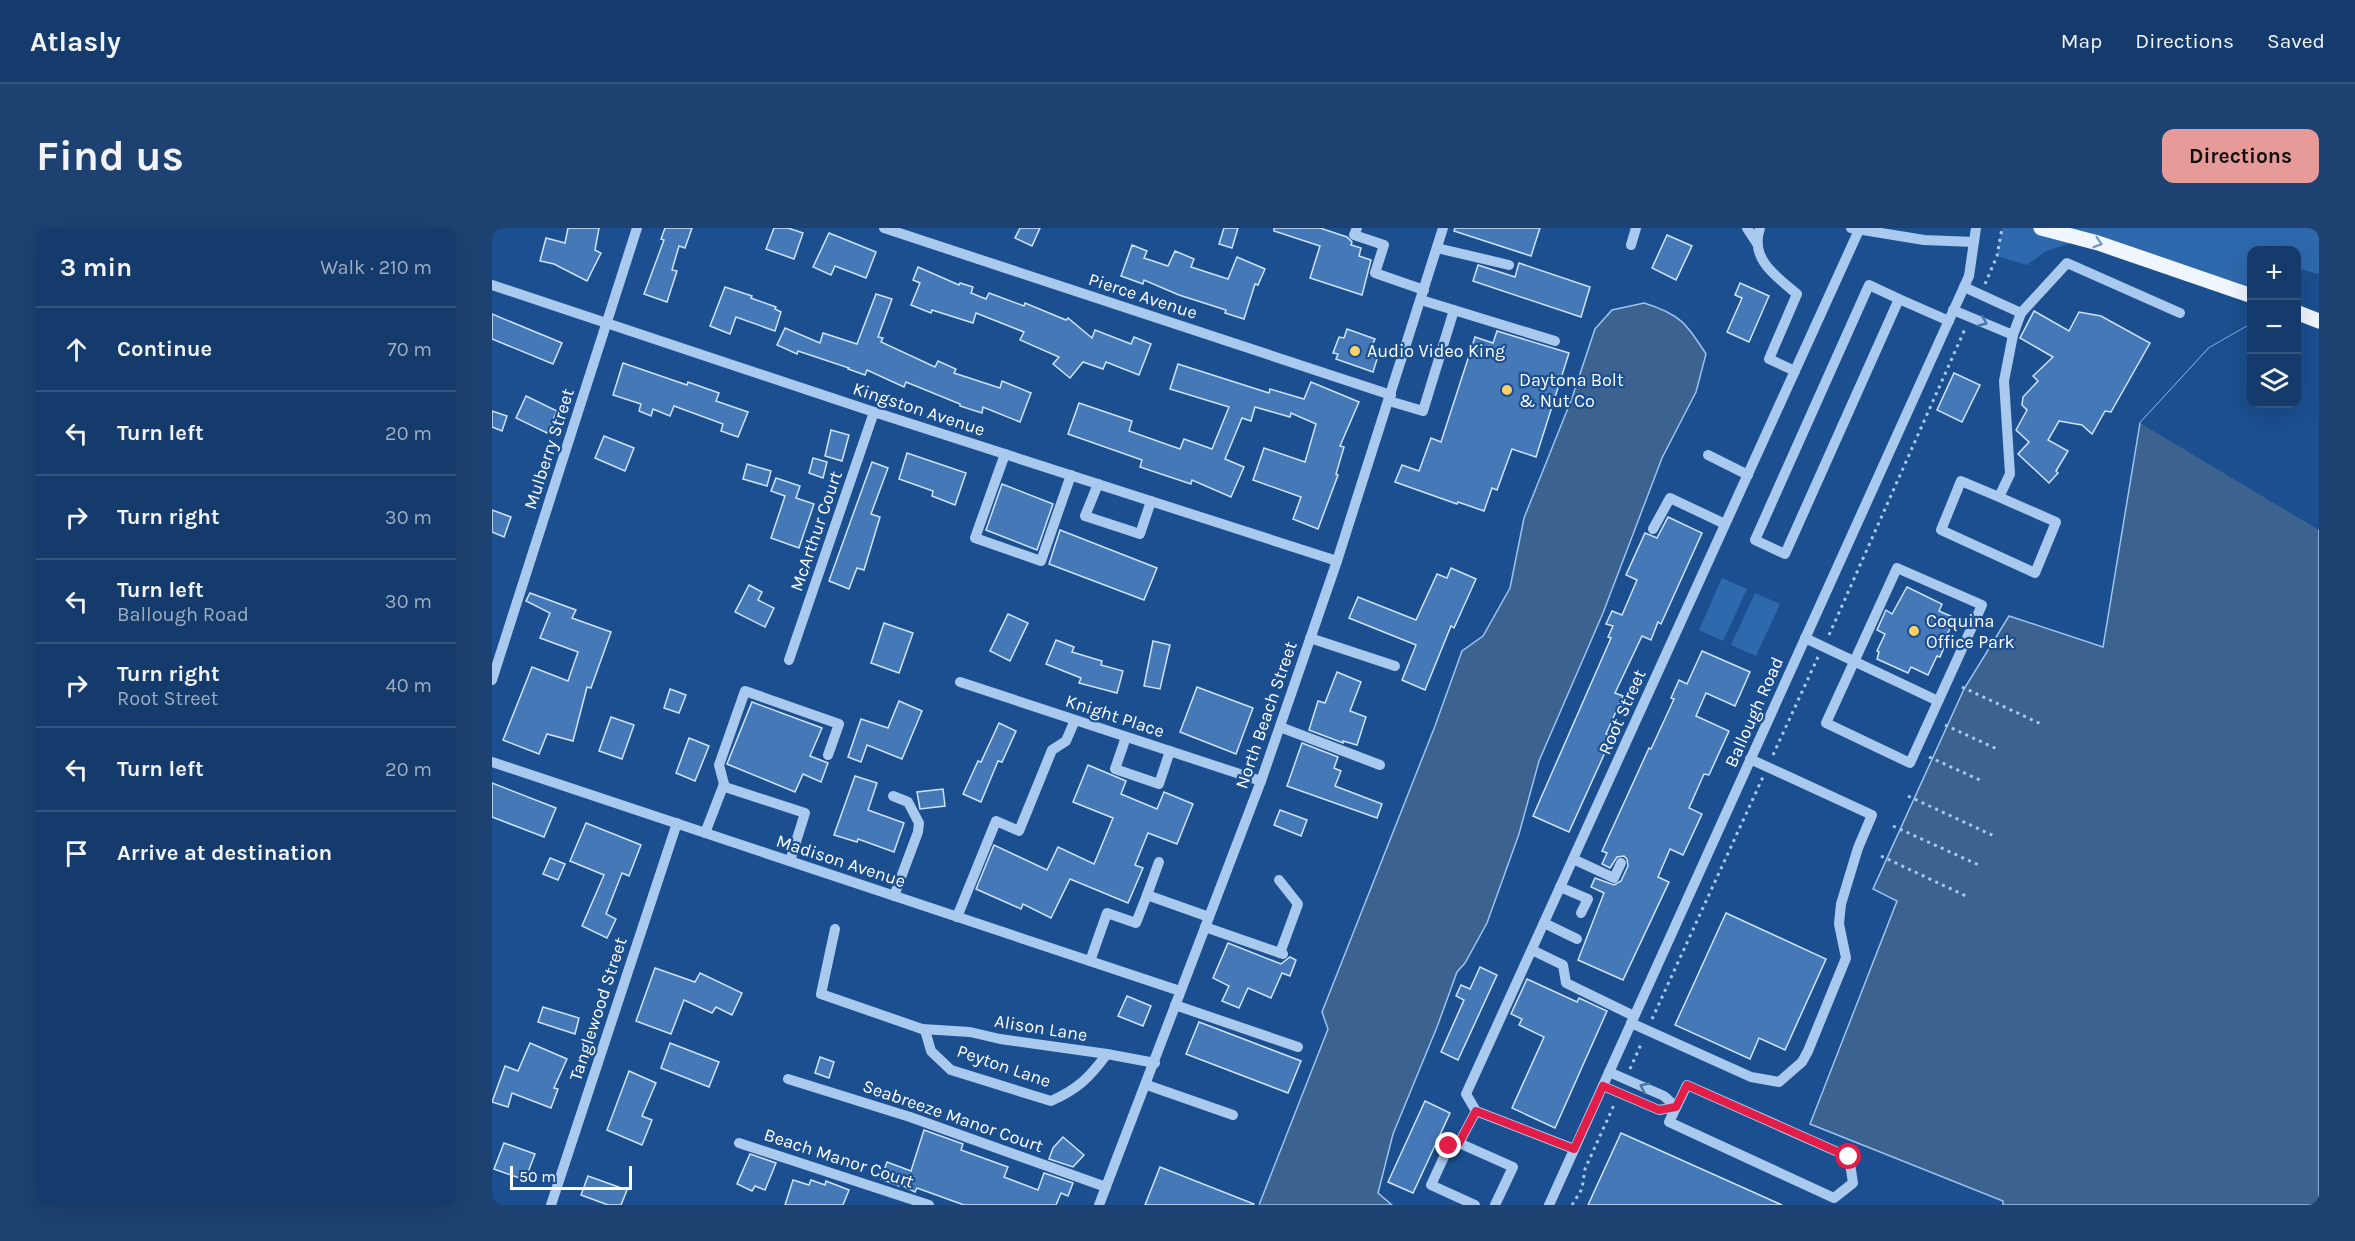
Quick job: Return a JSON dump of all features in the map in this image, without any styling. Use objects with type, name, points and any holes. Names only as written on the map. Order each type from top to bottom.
[{"type":"main road","points":[[2041,228],[2098,243],[2247,294]]},
{"type":"main road","points":[[2301,314],[2319,321]]},
{"type":"street","name":"Mulberry Street","points":[[492,680],[637,228]]},
{"type":"street","name":"Pierce Avenue","points":[[884,228],[1423,411],[1454,310]]},
{"type":"street","points":[[1357,228],[1354,235],[1384,245],[1375,273],[1454,310],[1556,341]]},
{"type":"street","points":[[1631,245],[1636,228]]},
{"type":"street","points":[[1747,228],[1757,242],[1766,268],[1797,294],[1769,359],[1795,371]]},
{"type":"street","points":[[1757,242],[1760,228]]},
{"type":"street","name":"Ballough Road","points":[[1549,1205],[1969,276],[1976,228]]},
{"type":"street","name":"North Beach Street","points":[[1103,1204],[1106,1187],[1261,781],[1311,638],[1390,398],[1437,248],[1440,229]]},
{"type":"street","points":[[1855,229],[1924,240],[1974,242]]},
{"type":"street","name":"Root Street","points":[[1476,1111],[1466,1094],[1795,371],[1855,229]]},
{"type":"street","points":[[1437,248],[1509,265]]},
{"type":"street","points":[[1999,497],[2010,474],[2004,381],[2013,335],[2021,313],[2067,263],[2180,313]]},
{"type":"street","name":"Kingston Avenue","points":[[492,285],[874,412],[1337,561]]},
{"type":"street","points":[[1899,298],[1785,554],[1755,540],[1869,285],[1899,298],[1949,321]]},
{"type":"street","points":[[1964,287],[2021,313]]},
{"type":"street","points":[[1953,310],[2013,335]]},
{"type":"street","name":"McArthur Court","points":[[789,660],[874,412]]},
{"type":"street","points":[[1005,454],[975,538],[1041,561],[1071,475]]},
{"type":"street","points":[[1708,455],[1748,475]]},
{"type":"street","points":[[1961,481],[1999,497],[2056,522],[2035,573],[1941,530],[1961,481]]},
{"type":"street","points":[[1098,484],[1085,516],[1140,534],[1151,501]]},
{"type":"street","points":[[1653,529],[1670,498],[1725,524]]},
{"type":"street","points":[[1897,568],[1982,605],[1938,701],[1910,763],[1826,723],[1897,568]]},
{"type":"street","points":[[1311,638],[1395,666]]},
{"type":"street","points":[[1805,638],[1938,701]]},
{"type":"street","name":"Knight Place","points":[[960,682],[1261,781]]},
{"type":"street","points":[[789,861],[805,813],[725,788],[719,765],[745,691],[839,724],[828,755]]},
{"type":"street","points":[[957,917],[996,821],[1019,831],[1052,750],[1066,741],[1075,720]]},
{"type":"street","points":[[1280,727],[1380,765]]},
{"type":"street","points":[[1126,737],[1115,768],[1159,784],[1170,751]]},
{"type":"street","points":[[1532,950],[1563,965],[1566,983],[1633,1019],[1647,1030],[1751,1077],[1779,1082],[1802,1062],[1809,1051],[1846,958],[1839,924],[1841,904],[1858,848],[1872,815],[1750,759]]},
{"type":"street","name":"Madison Avenue","points":[[492,762],[1180,991]]},
{"type":"street","points":[[705,833],[724,784]]},
{"type":"street","points":[[893,796],[908,802],[919,823],[918,832],[894,896]]},
{"type":"street","name":"Tanglewood Street","points":[[551,1205],[677,824]]},
{"type":"street","points":[[1573,859],[1614,878],[1621,863]]},
{"type":"street","points":[[1090,961],[1107,913],[1136,923],[1159,862]]},
{"type":"street","points":[[1147,895],[1281,953],[1298,904],[1279,880]]},
{"type":"street","points":[[1560,887],[1588,899],[1581,913]]},
{"type":"street","points":[[1544,923],[1577,939]]},
{"type":"street","points":[[835,929],[821,994],[922,1029]]},
{"type":"street","points":[[1175,1005],[1298,1047]]},
{"type":"street","name":"Alison Lane","points":[[922,1029],[969,1032],[1000,1040],[1107,1054],[1155,1063]]},
{"type":"street","name":"Peyton Lane","points":[[922,1029],[925,1030],[931,1051],[951,1070],[1051,1101],[1071,1092],[1089,1078],[1107,1054]]},
{"type":"street","points":[[1609,1071],[1664,1096],[1676,1107]]},
{"type":"street","name":"Seabreeze Manor Court","points":[[788,1079],[910,1117],[1106,1187]]},
{"type":"street","points":[[1146,1085],[1233,1115]]},
{"type":"street","points":[[1687,1085],[1849,1157],[1853,1183],[1834,1198],[1669,1122],[1676,1107],[1687,1085]]},
{"type":"street","points":[[1603,1086],[1659,1110],[1676,1107]]},
{"type":"street","points":[[1459,1143],[1476,1111],[1574,1149]]},
{"type":"street","name":"Beach Manor Court","points":[[739,1143],[929,1205]]},
{"type":"street","points":[[1475,1205],[1431,1185],[1449,1146],[1459,1143],[1513,1167],[1496,1205]]},
{"type":"path","points":[[1980,294],[1997,256],[2002,228]]},
{"type":"path","points":[[1625,1078],[1824,646],[1970,317]]},
{"type":"path","points":[[1962,687],[2041,724]]},
{"type":"path","points":[[1945,725],[1997,749]]},
{"type":"path","points":[[1929,757],[1982,781]]},
{"type":"path","points":[[1908,796],[1994,836]]},
{"type":"path","points":[[1893,826],[1981,866]]},
{"type":"path","points":[[1881,856],[1966,896]]},
{"type":"path","points":[[1572,1205],[1582,1189],[1585,1169],[1619,1093]]},
{"type":"shaded area","points":[[2002,228],[2319,228],[2319,277],[2301,272],[2301,246],[2247,246],[2247,296],[2083,239],[2046,251],[2027,265],[1997,256]]},
{"type":"shaded area","points":[[2319,277],[2319,1205],[2003,1205],[2003,1201],[1810,1124],[1897,901],[1873,889],[1964,689],[2009,616],[2103,647],[2140,423],[2209,348],[2247,326],[2247,408],[2301,408],[2301,376]]},
{"type":"shaded area","points":[[1644,303],[1666,311],[1681,321],[1706,354],[1696,392],[1662,458],[1603,613],[1539,761],[1519,834],[1487,923],[1465,963],[1457,972],[1393,1134],[1378,1193],[1392,1205],[1259,1205],[1328,1029],[1322,1012],[1435,726],[1462,651],[1483,636],[1510,588],[1524,518],[1572,398],[1595,329],[1612,310]]},
{"type":"shaded area","points":[[1722,578],[1747,589],[1723,641],[1699,630]]},
{"type":"shaded area","points":[[1755,593],[1780,604],[1756,656],[1731,645]]},
{"type":"pier","points":[[2301,269],[2319,274],[2319,530],[2140,423],[2209,348],[2247,326],[2247,408],[2301,408]]},
{"type":"building","points":[[568,228],[599,228],[595,250],[601,253],[587,281],[554,264],[540,261],[546,238],[565,243]]},
{"type":"building","points":[[665,228],[692,228],[685,248],[679,246],[672,270],[677,271],[667,302],[644,294],[664,240],[661,239]]},
{"type":"building","points":[[774,228],[788,228],[803,233],[794,259],[766,249]]},
{"type":"building","points":[[1020,228],[1040,228],[1032,246],[1015,238]]},
{"type":"building","points":[[1224,228],[1238,228],[1232,248],[1219,244]]},
{"type":"building","points":[[1274,228],[1320,228],[1347,237],[1352,242],[1351,245],[1361,248],[1359,256],[1371,260],[1362,295],[1310,278],[1320,246],[1274,231]]},
{"type":"building","points":[[1455,228],[1540,228],[1531,256],[1454,231]]},
{"type":"building","points":[[829,233],[876,252],[866,278],[835,266],[831,275],[813,267]]},
{"type":"building","points":[[1667,235],[1692,246],[1676,280],[1652,268]]},
{"type":"building","points":[[1132,245],[1147,251],[1144,258],[1168,266],[1175,251],[1194,259],[1191,267],[1228,279],[1237,257],[1265,269],[1258,285],[1255,284],[1244,319],[1225,313],[1226,310],[1179,295],[1144,280],[1143,284],[1121,276]]},
{"type":"building","points":[[1519,263],[1590,287],[1581,317],[1473,281],[1478,265],[1515,277]]},
{"type":"building","points":[[918,267],[959,285],[960,283],[973,287],[971,293],[986,299],[989,293],[1024,306],[1025,303],[1066,320],[1068,318],[1092,338],[1095,330],[1131,344],[1134,337],[1151,344],[1139,375],[1106,362],[1103,369],[1083,362],[1070,378],[1053,364],[1059,357],[1020,340],[1024,332],[976,313],[973,323],[932,310],[931,313],[911,305],[920,283],[913,280]]},
{"type":"building","points":[[1740,283],[1769,296],[1749,342],[1727,332],[1742,298],[1735,295]]},
{"type":"building","points":[[725,287],[776,307],[775,309],[781,312],[775,331],[736,317],[730,334],[710,326]]},
{"type":"building","points":[[876,294],[892,299],[878,337],[883,338],[881,342],[935,367],[938,361],[956,369],[954,373],[1000,388],[1002,381],[1031,393],[1020,422],[983,407],[982,413],[960,406],[960,404],[906,382],[904,387],[867,370],[865,375],[798,351],[797,354],[777,345],[785,328],[820,343],[823,333],[857,344]]},
{"type":"building","points":[[2034,311],[2069,331],[2079,312],[2101,316],[2150,343],[2111,412],[2105,411],[2092,434],[2082,425],[2059,421],[2048,440],[2068,451],[2056,471],[2058,473],[2049,483],[2018,454],[2029,442],[2016,430],[2027,410],[2022,405],[2023,397],[2038,381],[2033,376],[2053,357],[2020,338]]},
{"type":"building","points":[[492,314],[562,343],[553,364],[492,339]]},
{"type":"building","name":"Audio Video King","points":[[1347,329],[1375,339],[1371,348],[1376,349],[1374,354],[1378,356],[1373,372],[1336,359],[1338,354],[1333,353],[1339,337],[1344,338]]},
{"type":"building","name":"Daytona Bolt & Nut Co","points":[[1497,331],[1569,353],[1536,457],[1512,449],[1497,490],[1492,488],[1484,511],[1395,482],[1402,465],[1419,471],[1431,438],[1441,442],[1475,337],[1493,343]]},
{"type":"building","points":[[623,363],[687,385],[688,382],[719,393],[716,401],[748,412],[738,437],[721,431],[723,424],[674,406],[670,416],[653,409],[651,416],[639,411],[641,404],[613,395]]},
{"type":"building","points":[[1178,364],[1269,393],[1270,389],[1304,399],[1311,382],[1359,402],[1340,446],[1344,447],[1336,474],[1338,475],[1318,529],[1293,519],[1301,497],[1253,480],[1264,448],[1305,462],[1316,424],[1291,413],[1290,417],[1255,407],[1251,421],[1242,418],[1225,459],[1244,467],[1231,497],[1192,480],[1191,484],[1140,467],[1142,460],[1068,434],[1079,403],[1132,421],[1129,431],[1180,449],[1184,439],[1212,449],[1229,407],[1170,389]]},
{"type":"building","points":[[1954,373],[1980,385],[1962,422],[1937,410]]},
{"type":"building","points":[[526,396],[557,411],[547,433],[516,418]]},
{"type":"building","points":[[492,411],[507,416],[502,431],[492,427]]},
{"type":"building","points":[[831,430],[849,435],[842,461],[825,456]]},
{"type":"building","points":[[604,436],[634,448],[625,471],[595,458]]},
{"type":"building","points":[[907,453],[966,473],[955,505],[932,496],[933,491],[899,479]]},
{"type":"building","points":[[813,458],[827,462],[823,478],[809,473]]},
{"type":"building","points":[[872,462],[888,468],[871,514],[880,517],[864,570],[857,568],[849,589],[829,581]]},
{"type":"building","points":[[747,464],[771,471],[767,486],[743,479]]},
{"type":"building","points":[[776,478],[800,486],[796,498],[814,504],[799,548],[771,538],[785,496],[771,491]]},
{"type":"building","points":[[1002,484],[1053,504],[1037,550],[986,530]]},
{"type":"building","points":[[492,510],[511,517],[504,537],[492,532]]},
{"type":"building","points":[[1668,517],[1702,533],[1661,624],[1658,622],[1651,640],[1642,636],[1615,693],[1623,696],[1606,734],[1612,737],[1569,832],[1533,816],[1611,638],[1608,637],[1613,626],[1606,624],[1612,611],[1622,615],[1637,580],[1626,575],[1645,533],[1657,538]]},
{"type":"building","points":[[1060,530],[1157,568],[1144,600],[1049,564]]},
{"type":"building","points":[[1451,568],[1476,579],[1454,628],[1451,626],[1425,690],[1402,680],[1416,645],[1349,618],[1358,597],[1416,620],[1437,574],[1447,578]]},
{"type":"building","points":[[749,585],[762,592],[758,600],[774,608],[765,627],[735,612]]},
{"type":"building","name":"Coquina Office Park","points":[[1907,587],[1942,604],[1939,611],[1955,618],[1940,657],[1937,656],[1928,675],[1911,667],[1908,673],[1877,659],[1879,652],[1877,651],[1885,634],[1877,630],[1886,610],[1892,614]]},
{"type":"building","points":[[530,593],[576,610],[572,618],[611,632],[591,688],[587,687],[573,741],[547,734],[539,754],[503,740],[532,667],[568,681],[578,652],[540,638],[550,613],[526,601]]},
{"type":"building","points":[[1008,614],[1028,623],[1010,661],[990,651]]},
{"type":"building","points":[[884,623],[913,633],[899,673],[871,663]]},
{"type":"building","points":[[1056,640],[1074,647],[1072,652],[1102,661],[1101,665],[1123,671],[1117,693],[1079,683],[1081,678],[1046,664]]},
{"type":"building","points":[[1153,641],[1170,645],[1160,689],[1144,686]]},
{"type":"building","points":[[1702,651],[1750,672],[1735,706],[1706,693],[1696,716],[1729,731],[1709,775],[1704,774],[1689,808],[1702,814],[1683,855],[1670,849],[1658,877],[1669,882],[1623,980],[1578,960],[1604,893],[1591,887],[1595,878],[1614,885],[1621,881],[1628,866],[1627,859],[1624,856],[1617,857],[1610,868],[1602,864],[1607,853],[1602,851],[1674,699],[1671,698],[1679,680],[1687,684]]},
{"type":"building","points":[[1337,672],[1361,682],[1350,711],[1366,717],[1357,745],[1343,741],[1343,743],[1309,730],[1318,701],[1325,703]]},
{"type":"building","points":[[1197,687],[1253,708],[1236,754],[1180,732]]},
{"type":"building","points":[[670,689],[686,695],[679,713],[664,708]]},
{"type":"building","points":[[899,701],[922,711],[902,759],[867,745],[861,762],[848,757],[861,719],[888,728]]},
{"type":"building","points":[[752,702],[822,728],[810,756],[828,763],[821,782],[803,774],[795,792],[727,764]]},
{"type":"building","points":[[611,717],[634,725],[622,759],[599,751]]},
{"type":"building","points":[[999,723],[1016,731],[1002,762],[998,761],[981,802],[963,794]]},
{"type":"building","points":[[689,738],[709,746],[695,781],[676,773]]},
{"type":"building","points":[[1302,743],[1338,757],[1334,768],[1341,771],[1335,786],[1382,804],[1377,818],[1287,786]]},
{"type":"building","points":[[1088,765],[1126,781],[1121,794],[1157,809],[1164,792],[1193,804],[1177,844],[1148,833],[1135,865],[1143,868],[1128,903],[1070,879],[1051,918],[1023,904],[1021,909],[976,889],[994,845],[1047,870],[1058,847],[1094,864],[1113,818],[1073,802]]},
{"type":"building","points":[[855,776],[877,783],[868,810],[904,823],[894,852],[858,839],[857,842],[834,835]]},
{"type":"building","points":[[492,783],[556,808],[544,837],[492,817]]},
{"type":"building","points":[[943,789],[945,806],[920,809],[917,792]]},
{"type":"building","points":[[1280,810],[1307,820],[1301,836],[1274,825]]},
{"type":"building","points":[[586,823],[641,845],[629,876],[622,873],[606,914],[616,919],[607,938],[582,926],[604,875],[570,861]]},
{"type":"building","points":[[550,858],[565,864],[558,880],[543,874]]},
{"type":"building","points":[[1726,913],[1826,959],[1785,1050],[1759,1038],[1750,1059],[1675,1025]]},
{"type":"building","points":[[1228,943],[1281,964],[1290,957],[1296,960],[1290,976],[1282,973],[1271,998],[1248,988],[1239,1008],[1222,1001],[1229,986],[1213,978]]},
{"type":"building","points":[[1480,967],[1497,975],[1458,1060],[1441,1052],[1464,1000],[1456,996],[1461,985],[1470,989]]},
{"type":"building","points":[[655,968],[695,982],[700,973],[742,993],[732,1015],[716,1007],[712,1013],[684,1000],[671,1034],[636,1021]]},
{"type":"building","points":[[1527,979],[1577,1002],[1579,998],[1607,1011],[1555,1128],[1512,1108],[1544,1037],[1519,1025],[1522,1019],[1511,1014]]},
{"type":"building","points":[[1127,996],[1151,1006],[1143,1026],[1118,1016]]},
{"type":"building","points":[[543,1007],[579,1018],[575,1034],[538,1022]]},
{"type":"building","points":[[1199,1022],[1301,1061],[1288,1093],[1186,1054]]},
{"type":"building","points":[[530,1043],[567,1059],[554,1088],[558,1089],[551,1108],[512,1093],[508,1107],[492,1102],[505,1066],[518,1071]]},
{"type":"building","points":[[670,1043],[719,1062],[709,1087],[661,1068]]},
{"type":"building","points":[[820,1057],[834,1062],[829,1078],[815,1073]]},
{"type":"building","points":[[629,1071],[656,1083],[642,1116],[652,1120],[642,1145],[607,1130]]},
{"type":"building","points":[[1425,1101],[1450,1113],[1413,1193],[1388,1182]]},
{"type":"building","points":[[924,1130],[963,1144],[961,1150],[1008,1167],[1004,1177],[1038,1190],[1044,1173],[1073,1183],[1068,1196],[1061,1193],[1056,1205],[964,1205],[917,1188],[915,1192],[881,1179],[887,1162],[911,1171]]},
{"type":"building","points":[[1621,1133],[1782,1205],[1588,1205]]},
{"type":"building","points":[[1063,1137],[1084,1155],[1073,1167],[1049,1159],[1053,1148]]},
{"type":"building","points":[[504,1143],[535,1154],[525,1180],[494,1169]]},
{"type":"building","points":[[750,1154],[776,1163],[765,1190],[755,1186],[752,1191],[737,1184]]},
{"type":"building","points":[[1160,1167],[1254,1204],[1254,1205],[1145,1205]]},
{"type":"building","points":[[588,1176],[627,1190],[621,1205],[608,1205],[581,1195]]},
{"type":"building","points":[[793,1180],[809,1185],[811,1180],[825,1185],[826,1181],[849,1190],[843,1205],[785,1205]]},
{"type":"place","name":"Audio Video King","points":[[1355,351]]},
{"type":"place","name":"Daytona Bolt & Nut Co","points":[[1507,390]]},
{"type":"place","name":"Coquina Office Park","points":[[1914,631]]},
{"type":"route","points":[[1449,1146],[1459,1143],[1476,1111],[1574,1149],[1603,1086],[1659,1110],[1676,1107],[1687,1085],[1849,1157]]}]
